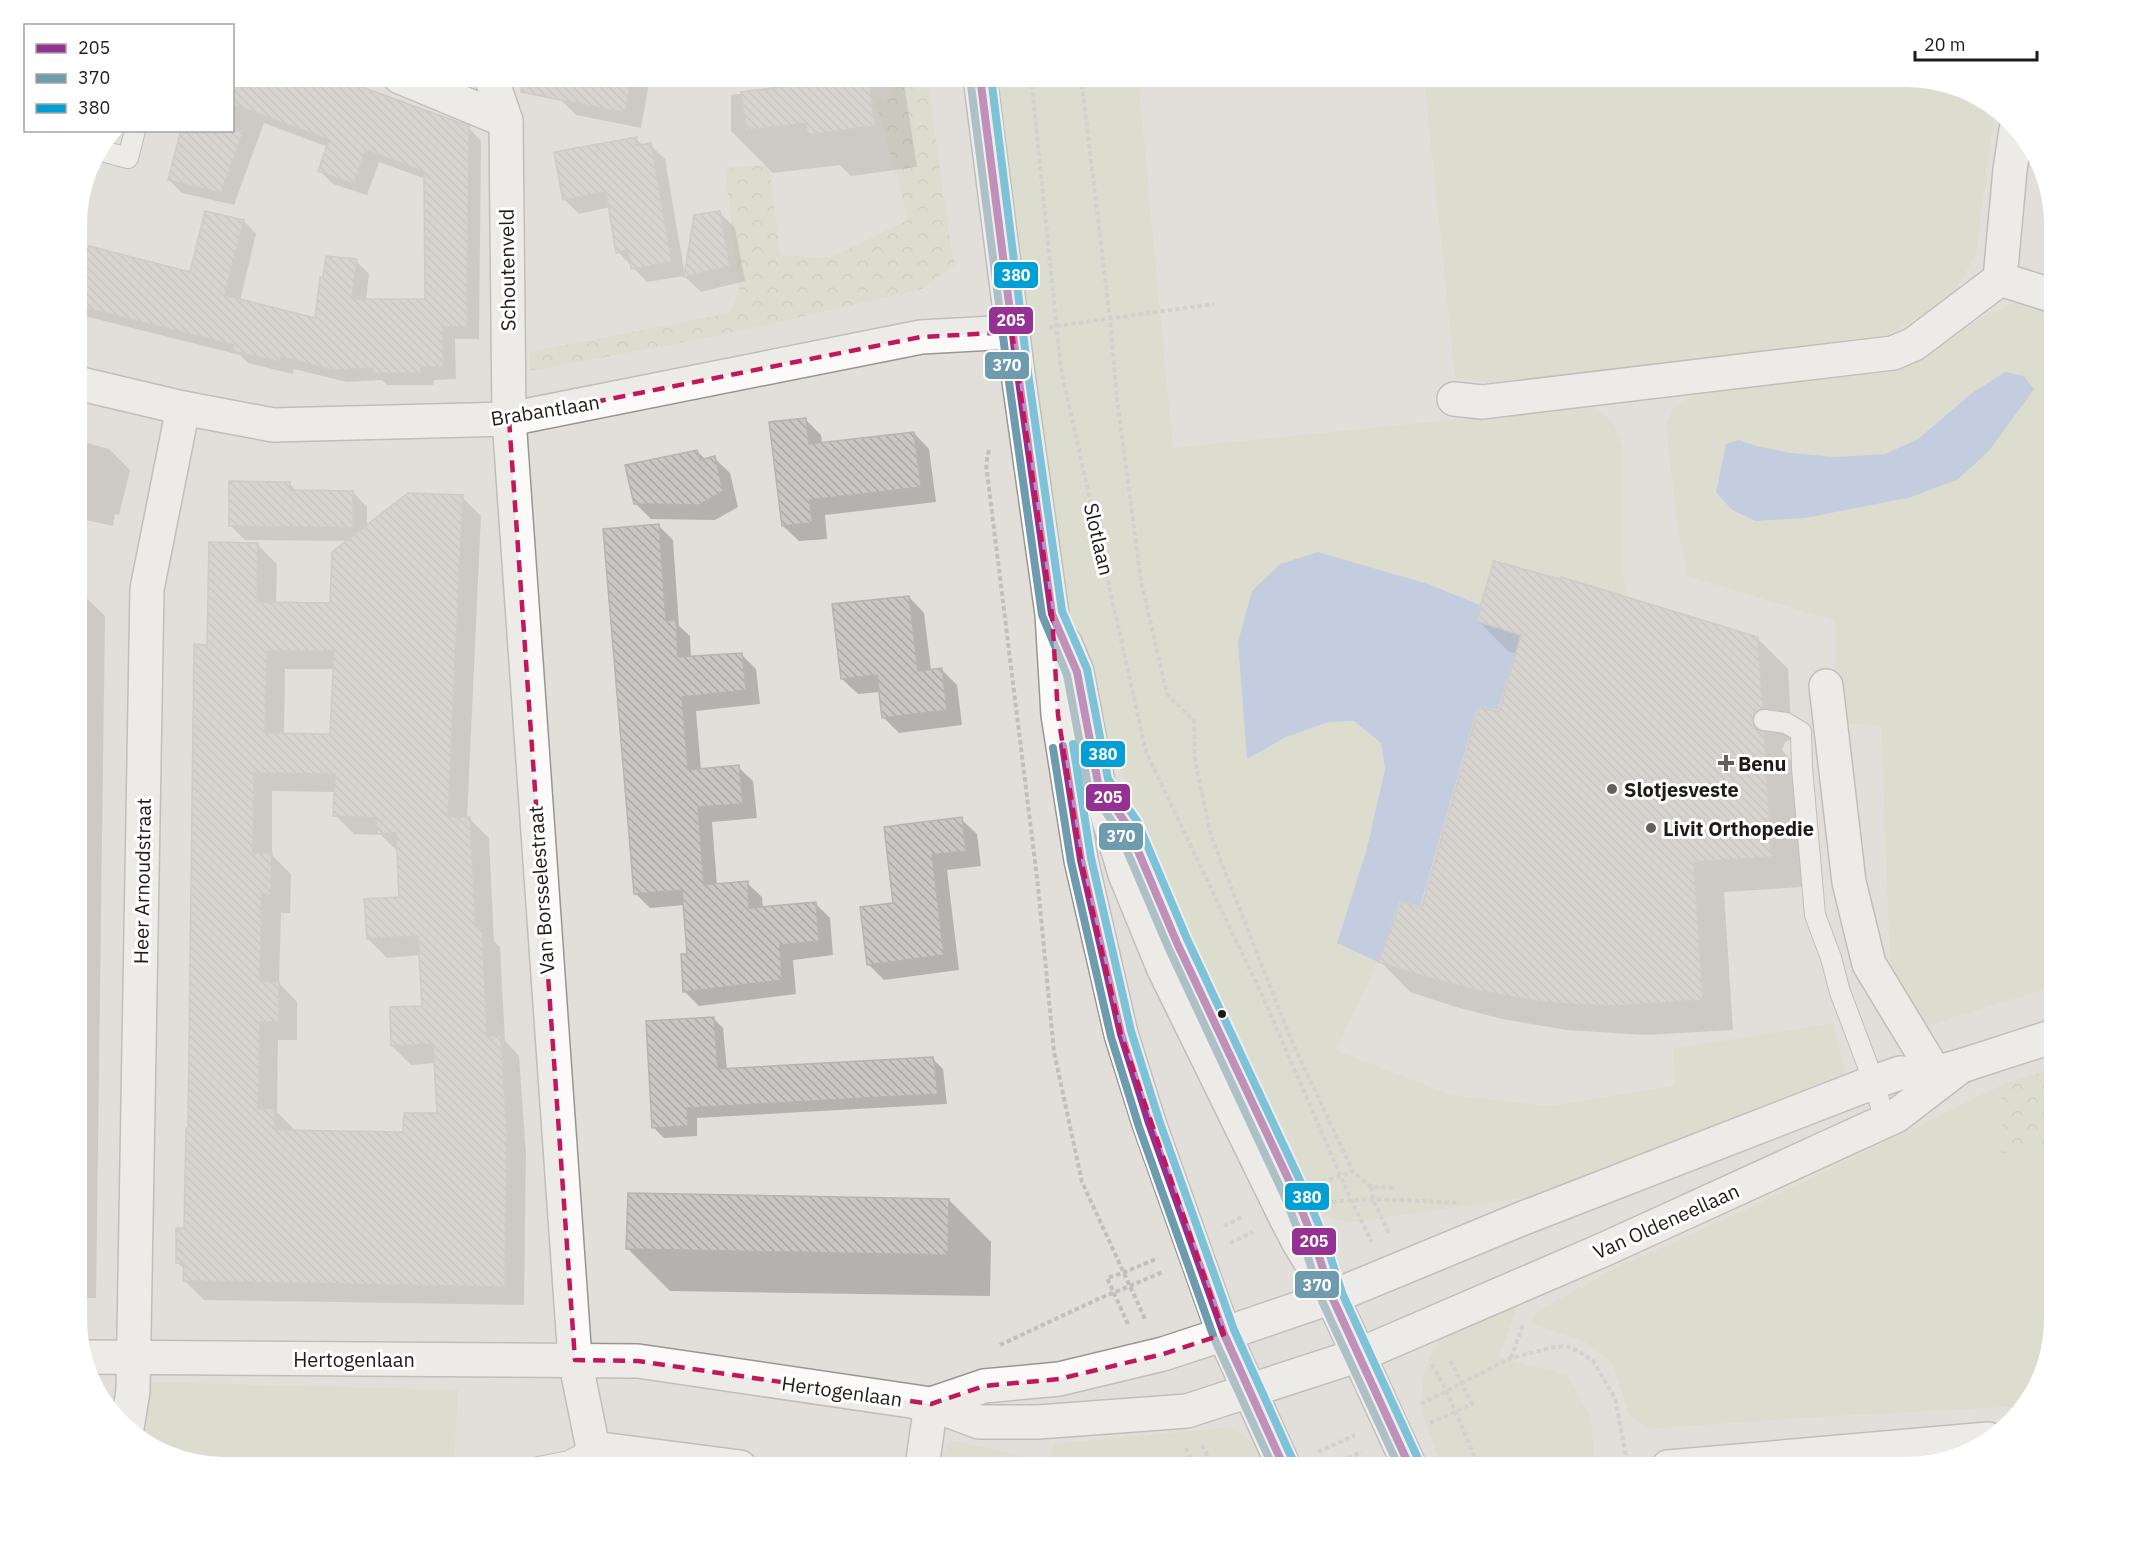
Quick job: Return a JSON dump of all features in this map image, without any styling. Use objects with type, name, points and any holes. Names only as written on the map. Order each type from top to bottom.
[{"type":"street","points":[[426,87],[506,121]]},
{"type":"street","name":"Schoutenveld","points":[[495,87],[506,121],[509,419]]},
{"type":"street","points":[[981,87],[1012,332],[1052,614],[1058,715],[1081,860],[1121,1034],[1196,1258],[1224,1334],[1250,1391],[1295,1457]]},
{"type":"street","points":[[1454,399],[1482,402],[1893,352],[1914,344],[2000,279],[2015,140]]},
{"type":"street","points":[[2000,279],[2044,293]]},
{"type":"street","name":"Brabantlaan","points":[[87,385],[183,408],[273,425],[509,419],[921,337],[1012,332]]},
{"type":"street","name":"Heer Arnoudstraat","points":[[133,1358],[147,589],[183,408]]},
{"type":"street","name":"Van Borsselestraat","points":[[509,419],[575,1360]]},
{"type":"street","points":[[1052,614],[1077,672],[1098,783],[1125,874],[1163,967],[1294,1214],[1299,1243],[1332,1297],[1405,1457]]},
{"type":"street","points":[[1826,686],[1849,882],[1869,964],[1948,1069]]},
{"type":"street","name":"Van Oldeneellaan","points":[[1332,1297],[1521,1219],[1874,1082],[1900,1073],[1948,1069],[2044,1039]]},
{"type":"street","name":"Van Oldeneellaan","points":[[1359,1355],[1605,1249],[1896,1116],[1948,1069]]},
{"type":"street","name":"Hertogenlaan","points":[[931,1404],[984,1386],[1059,1379],[1163,1354],[1332,1297]]},
{"type":"street","name":"Hertogenlaan","points":[[93,1357],[638,1361],[931,1404],[979,1422],[1038,1422],[1186,1411],[1359,1355]]},
{"type":"street","points":[[129,1418],[133,1391],[133,1358]]},
{"type":"street","points":[[575,1360],[593,1448],[663,1457]]},
{"type":"street","name":"Hertogenlaan","points":[[923,1457],[931,1404]]},
{"type":"street","points":[[1782,1457],[1973,1440]]},
{"type":"lane","points":[[107,152],[128,158],[134,132]]},
{"type":"lane","points":[[1764,720],[1786,723],[1801,732],[1815,915],[1831,958],[1840,992],[1874,1082],[1885,1121]]},
{"type":"lane","points":[[577,1457],[593,1448]]},
{"type":"path","name":"Slotlaan","points":[[1032,87],[1061,369],[1146,752],[1263,997],[1351,1200],[1389,1274]]},
{"type":"path","points":[[1082,87],[1110,319],[1117,399],[1142,581],[1167,694],[1194,721],[1195,761],[1211,836],[1290,1037],[1353,1172],[1371,1187],[1395,1188]]},
{"type":"path","points":[[1012,332],[1214,304]]},
{"type":"path","points":[[994,1348],[1312,1204],[1351,1200],[1467,1203]]},
{"type":"path","points":[[1415,1330],[1447,1392],[1475,1457]]},
{"type":"path","points":[[1307,1457],[1447,1392],[1511,1358],[1566,1346],[1593,1361],[1615,1398],[1626,1457]]},
{"type":"highlighted area","points":[[1012,332],[1052,614],[1058,715],[1081,860],[1121,1034],[1224,1334],[1163,1354],[1059,1379],[984,1386],[931,1404],[638,1361],[575,1360],[509,419],[921,337]]},
{"type":"green space","points":[[890,87],[928,87],[955,265],[922,289],[717,336],[530,371],[529,352],[730,313],[739,291],[725,168],[769,165],[780,255],[830,258],[908,220],[876,101],[892,97]]},
{"type":"green space","points":[[982,87],[1139,87],[1173,448],[1589,406],[1613,421],[1622,448],[1622,573],[1629,597],[1561,577],[1560,579],[1494,561],[1480,605],[1460,598],[1247,759],[1286,737],[1329,722],[1354,721],[1381,743],[1385,769],[1367,848],[1337,943],[1378,962],[1336,1050],[1451,1095],[1549,1106],[1675,1086],[1673,1049],[1833,1023],[1845,1073],[1537,1196],[1354,1222],[1330,1219],[1310,1192],[1161,879],[1110,741],[1068,615]]},
{"type":"green space","points":[[1425,87],[1907,87],[1925,88],[1951,94],[1968,101],[1993,118],[1976,254],[1950,300],[1886,336],[1509,385],[1455,377]]},
{"type":"green space","points":[[2013,303],[2044,305],[2044,990],[1957,1016],[1893,1039],[1881,725],[1836,724],[1835,621],[1688,576],[1678,530],[1666,425],[1673,409],[1691,396],[1906,366],[1988,314]],"holes":[[[2005,372],[1900,500],[1805,518],[1756,521],[1716,492],[1726,444],[1739,440],[1791,453],[1837,457],[1885,454],[1918,439],[1972,393]]]},
{"type":"green space","points":[[2044,1071],[2044,1151],[2001,1154],[2002,1085]]},
{"type":"green space","points":[[2002,1085],[2001,1154],[2044,1151],[2044,1329],[2037,1364],[2030,1381],[2016,1403],[2013,1407],[1647,1429],[1629,1414],[1612,1363],[1582,1340],[1531,1324],[1539,1310],[1618,1267],[1751,1207]]},
{"type":"green space","points":[[1513,1303],[1515,1312],[1499,1357],[1568,1375],[1591,1419],[1594,1457],[1438,1457],[1421,1410],[1424,1372],[1442,1332]]},
{"type":"green space","points":[[152,1382],[458,1390],[455,1457],[206,1456],[180,1450],[163,1443],[142,1430],[144,1408]]},
{"type":"green space","points":[[1231,1427],[1254,1444],[1260,1457],[1052,1457],[1053,1444]]},
{"type":"green space","points":[[951,1440],[1026,1457],[941,1457]]},
{"type":"water","points":[[2005,372],[2024,376],[2034,389],[1989,451],[1957,480],[1908,498],[1805,518],[1756,521],[1732,510],[1716,492],[1726,444],[1739,440],[1791,453],[1836,457],[1885,454],[1918,439],[1972,393]]},
{"type":"water","points":[[1318,552],[1428,584],[1480,605],[1476,621],[1521,635],[1498,710],[1478,706],[1420,907],[1400,900],[1378,962],[1337,943],[1367,848],[1385,769],[1381,743],[1354,721],[1329,722],[1286,737],[1247,759],[1238,642],[1252,591],[1280,564]]},
{"type":"building","points":[[234,87],[362,87],[469,126],[467,327],[443,327],[443,367],[421,367],[421,373],[373,373],[373,368],[333,370],[281,357],[280,362],[233,351],[234,345],[87,308],[89,246],[190,272],[205,211],[244,220],[225,295],[315,318],[320,277],[323,277],[326,256],[357,259],[352,299],[425,299],[424,172],[366,150],[354,184],[318,171],[329,140],[234,105]]},
{"type":"building","points":[[522,87],[630,87],[625,113],[521,92]]},
{"type":"building","points":[[781,87],[870,87],[875,126],[807,135],[806,123],[746,130],[741,92]]},
{"type":"building","points":[[244,130],[221,193],[168,180],[180,132]]},
{"type":"building","points":[[637,137],[635,146],[651,143],[672,262],[631,269],[628,250],[616,253],[606,192],[563,200],[554,152]]},
{"type":"building","points":[[720,211],[730,266],[684,277],[694,215]]},
{"type":"building","points":[[806,418],[809,444],[914,432],[921,487],[810,500],[812,523],[782,526],[769,422]]},
{"type":"building","points":[[697,450],[700,460],[715,456],[723,491],[699,505],[634,504],[625,465]]},
{"type":"building","points":[[229,481],[290,482],[290,490],[353,491],[353,528],[229,526]]},
{"type":"building","points":[[408,493],[463,495],[448,817],[470,817],[476,927],[482,927],[487,1036],[501,1035],[507,1134],[505,1287],[183,1281],[184,1263],[176,1263],[176,1228],[184,1228],[186,1128],[188,1128],[194,644],[207,645],[209,542],[258,543],[257,602],[330,603],[332,552]],"holes":[[[267,651],[334,651],[330,734],[265,733]],[[254,773],[335,774],[333,816],[376,818],[377,834],[396,833],[399,897],[364,899],[367,939],[418,936],[422,1006],[390,1007],[391,1046],[433,1044],[437,1113],[404,1113],[403,1132],[275,1130],[275,1108],[258,1109],[260,1022],[279,1022],[279,982],[260,981],[262,894],[271,895],[272,853],[253,853]]]},
{"type":"building","points":[[659,524],[666,621],[676,620],[678,657],[742,653],[746,690],[682,697],[688,770],[739,765],[743,804],[698,807],[704,885],[748,881],[749,908],[816,902],[819,941],[780,945],[782,980],[683,992],[681,954],[687,954],[682,890],[634,894],[603,529]]},
{"type":"building","name":"Slotjesveste","points":[[1494,561],[1560,579],[1561,577],[1758,637],[1763,708],[1755,712],[1752,719],[1756,729],[1764,732],[1772,857],[1694,862],[1703,1000],[1615,1006],[1536,1001],[1470,989],[1378,962],[1401,901],[1421,909],[1479,707],[1499,712],[1521,635],[1476,621]]},
{"type":"building","points":[[909,596],[918,671],[942,668],[947,710],[882,718],[877,675],[841,679],[832,604]]},
{"type":"building","points":[[962,817],[966,851],[932,855],[944,955],[867,965],[860,907],[893,903],[884,827]]},
{"type":"building","points":[[714,1017],[718,1069],[933,1057],[938,1094],[687,1108],[688,1126],[652,1128],[646,1021]]},
{"type":"building","points":[[628,1193],[949,1199],[948,1255],[626,1249]]},
{"type":"transit line","name":"370","points":[[971,87],[1042,615],[1067,675],[1088,786],[1118,830],[1168,947],[1284,1195],[1305,1248],[1322,1301],[1394,1457]]},
{"type":"transit line","name":"205","points":[[981,87],[1052,614],[1077,672],[1098,783],[1127,825],[1177,943],[1294,1191],[1315,1244],[1332,1297],[1405,1457]]},
{"type":"transit line","name":"380","points":[[992,87],[1028,373],[1062,611],[1087,669],[1108,779],[1137,821],[1187,939],[1303,1187],[1325,1240],[1342,1293],[1417,1457]]},
{"type":"transit line","name":"380","points":[[1073,744],[1091,858],[1131,1031],[1159,1120],[1234,1330],[1291,1457]]},
{"type":"transit line","name":"205","points":[[1063,746],[1081,860],[1121,1034],[1149,1123],[1224,1334],[1279,1457]]},
{"type":"transit line","name":"370","points":[[1053,748],[1071,862],[1111,1037],[1139,1127],[1214,1338],[1268,1457]]},
{"type":"place","name":"Benu","points":[[1726,763]]},
{"type":"place","name":"Slotjesveste","points":[[1612,789]]},
{"type":"place","name":"Livit Orthopedie","points":[[1651,828]]}]
